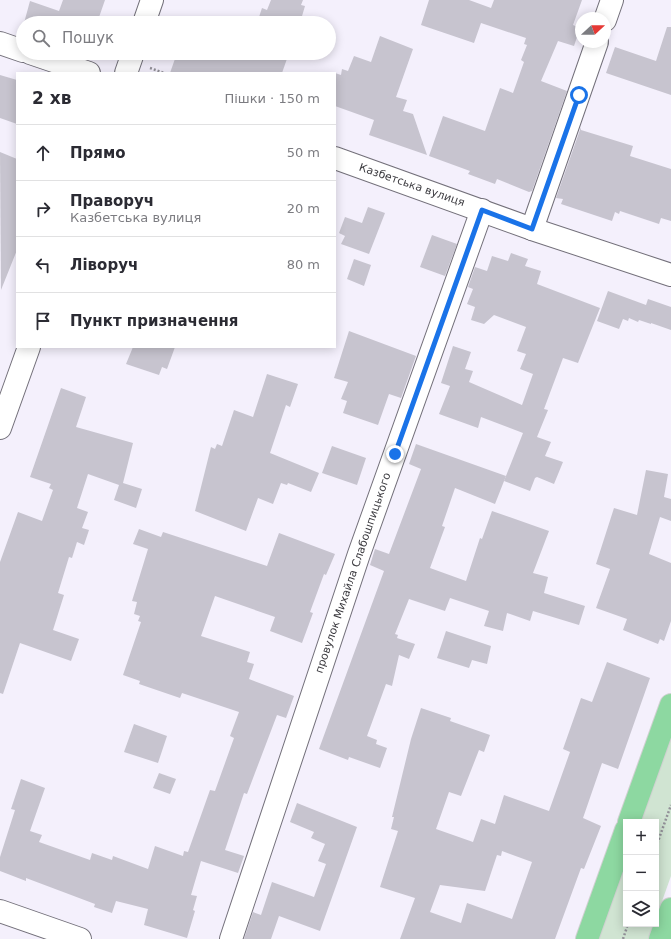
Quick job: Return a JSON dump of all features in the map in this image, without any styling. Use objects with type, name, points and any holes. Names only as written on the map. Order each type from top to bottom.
[{"type":"main road","points":[[630,819],[671,705]]},
{"type":"main road","points":[[587,939],[623,838]]},
{"type":"main road","points":[[660,939],[671,909]]},
{"type":"street","points":[[146,16],[152,0]]},
{"type":"street","points":[[608,12],[612,0]]},
{"type":"street","points":[[0,43],[16,49]]},
{"type":"street","points":[[532,229],[595,48]]},
{"type":"street","points":[[51,60],[86,72]]},
{"type":"street","name":"Казбетська вулиця","points":[[336,158],[532,229],[671,275]]},
{"type":"street","name":"провулок Михайла Слабошпицького","points":[[231,939],[359,554],[482,210]]},
{"type":"street","points":[[0,428],[29,348]]},
{"type":"street","points":[[0,911],[80,939]]},
{"type":"path","points":[[135,64],[161,72]]},
{"type":"path","points":[[659,839],[671,805]]},
{"type":"path","points":[[623,939],[627,927]]},
{"type":"green space","points":[[671,735],[671,876],[659,910],[659,819],[641,819]]},
{"type":"green space","points":[[623,868],[623,927],[653,927],[648,939],[598,939]]},
{"type":"building","points":[[63,0],[105,0],[99,16],[26,16],[30,1],[59,11]]},
{"type":"building","points":[[271,0],[303,0],[301,5],[305,6],[302,16],[259,16],[262,8],[267,10]]},
{"type":"building","points":[[429,0],[469,0],[491,8],[494,0],[582,0],[578,12],[575,12],[573,25],[575,26],[574,46],[558,41],[541,81],[567,91],[532,191],[529,192],[497,179],[495,184],[468,174],[470,171],[429,156],[443,116],[485,131],[500,88],[513,93],[524,62],[521,60],[527,45],[524,44],[526,38],[481,23],[474,43],[421,25]]},
{"type":"building","points":[[667,27],[671,27],[671,95],[606,73],[615,47],[656,61]]},
{"type":"building","points":[[380,36],[413,49],[396,97],[407,100],[403,111],[413,114],[427,155],[369,135],[374,120],[336,106],[336,73],[341,75],[342,69],[348,71],[354,56],[371,62]]},
{"type":"building","points":[[175,60],[287,60],[282,72],[170,72]]},
{"type":"building","points":[[0,75],[16,80],[16,124],[0,118]]},
{"type":"building","points":[[581,127],[581,130],[633,146],[630,156],[671,169],[671,221],[661,218],[659,224],[620,211],[619,214],[615,212],[612,221],[561,204],[563,199],[556,198]]},
{"type":"building","points":[[0,152],[16,159],[16,252],[1,290]]},
{"type":"building","points":[[368,207],[385,213],[369,254],[341,244],[345,236],[339,233],[345,217],[362,223]]},
{"type":"building","points":[[432,235],[457,244],[445,276],[420,267]]},
{"type":"building","points":[[511,253],[528,259],[525,266],[541,271],[537,284],[600,308],[578,363],[563,358],[544,409],[548,410],[537,437],[551,442],[545,456],[563,462],[554,484],[537,477],[535,478],[530,491],[504,481],[523,433],[481,417],[478,428],[439,414],[450,386],[441,383],[453,346],[471,352],[465,369],[473,371],[469,382],[522,405],[533,374],[520,369],[526,354],[517,351],[526,327],[494,315],[484,324],[471,320],[475,307],[467,304],[473,289],[468,287],[475,267],[487,271],[492,256],[508,261]]},
{"type":"building","points":[[354,259],[371,265],[364,286],[347,279]]},
{"type":"building","points":[[608,291],[646,305],[648,299],[671,307],[671,330],[639,320],[638,322],[629,318],[628,321],[623,319],[619,329],[597,321]]},
{"type":"building","points":[[349,331],[416,356],[401,398],[389,394],[378,425],[343,413],[347,401],[341,399],[348,382],[334,378]]},
{"type":"building","points":[[133,348],[175,348],[167,369],[162,367],[159,375],[126,364]]},
{"type":"building","points":[[267,374],[298,384],[290,407],[286,405],[270,453],[319,473],[311,492],[288,483],[287,485],[281,483],[273,504],[258,498],[246,531],[195,511],[211,447],[215,449],[217,444],[222,446],[234,410],[253,417]]},
{"type":"building","points":[[61,388],[86,397],[76,427],[133,443],[123,483],[142,489],[136,508],[114,500],[119,485],[88,474],[77,508],[88,512],[82,528],[89,530],[84,545],[77,542],[72,558],[69,557],[58,593],[64,595],[53,630],[79,639],[71,661],[20,643],[3,694],[0,693],[0,562],[18,512],[42,521],[53,490],[49,488],[51,484],[30,477]]},
{"type":"building","points":[[416,444],[506,476],[495,504],[455,488],[442,526],[445,527],[430,568],[466,581],[480,538],[482,539],[492,511],[549,531],[533,573],[548,577],[544,593],[585,606],[579,625],[533,611],[530,621],[507,613],[503,631],[484,626],[489,611],[450,598],[445,611],[409,599],[395,634],[398,635],[397,638],[415,644],[409,659],[399,655],[392,686],[386,684],[367,736],[377,740],[376,744],[387,748],[380,768],[349,757],[348,760],[319,749],[384,571],[370,565],[375,549],[389,554],[421,469],[409,464]]},
{"type":"building","points":[[332,446],[366,458],[357,485],[322,473]]},
{"type":"building","points":[[646,470],[668,474],[664,497],[671,499],[671,521],[660,517],[649,554],[671,563],[671,621],[664,641],[660,639],[658,644],[623,630],[627,619],[596,608],[610,569],[596,564],[614,508],[637,515]]},
{"type":"building","points":[[139,529],[161,537],[163,532],[267,566],[279,533],[335,554],[326,575],[324,574],[310,612],[313,613],[302,643],[270,631],[275,617],[215,596],[201,636],[250,652],[247,662],[254,664],[249,679],[294,696],[286,718],[277,715],[247,794],[244,793],[225,850],[244,856],[238,873],[201,861],[191,895],[197,896],[193,910],[195,911],[187,938],[144,925],[148,909],[116,901],[112,913],[94,907],[95,904],[26,878],[26,881],[0,871],[0,857],[15,810],[11,809],[21,779],[45,788],[30,831],[42,835],[39,842],[90,860],[92,853],[112,860],[113,856],[148,869],[155,846],[183,856],[184,851],[188,852],[210,790],[215,791],[234,738],[230,736],[239,712],[182,693],[180,698],[139,684],[140,681],[123,675],[141,622],[138,621],[140,616],[134,614],[137,602],[132,601],[148,549],[133,544]]},
{"type":"building","points":[[446,631],[491,646],[487,664],[472,660],[469,668],[437,658]]},
{"type":"building","points":[[607,662],[650,678],[618,769],[602,763],[583,818],[601,826],[584,869],[581,868],[555,939],[400,939],[415,898],[380,887],[398,831],[391,829],[394,817],[392,817],[411,739],[421,708],[451,718],[450,721],[490,735],[484,752],[479,750],[461,796],[449,792],[436,829],[473,842],[481,819],[495,824],[504,795],[549,811],[570,752],[563,749],[581,698],[592,702]],"holes":[[[502,851],[532,862],[512,919],[467,903],[461,923],[430,912],[440,885],[485,891],[497,855],[501,856]]]},
{"type":"building","points":[[134,724],[167,736],[158,763],[124,752]]},
{"type":"building","points":[[159,773],[176,779],[170,794],[153,788]]},
{"type":"building","points":[[297,803],[357,827],[320,931],[279,916],[271,939],[244,939],[253,912],[261,915],[272,882],[314,897],[326,864],[318,861],[325,844],[311,838],[314,832],[290,822]]},
{"type":"route","points":[[395,454],[482,210],[532,229],[579,95]]}]
